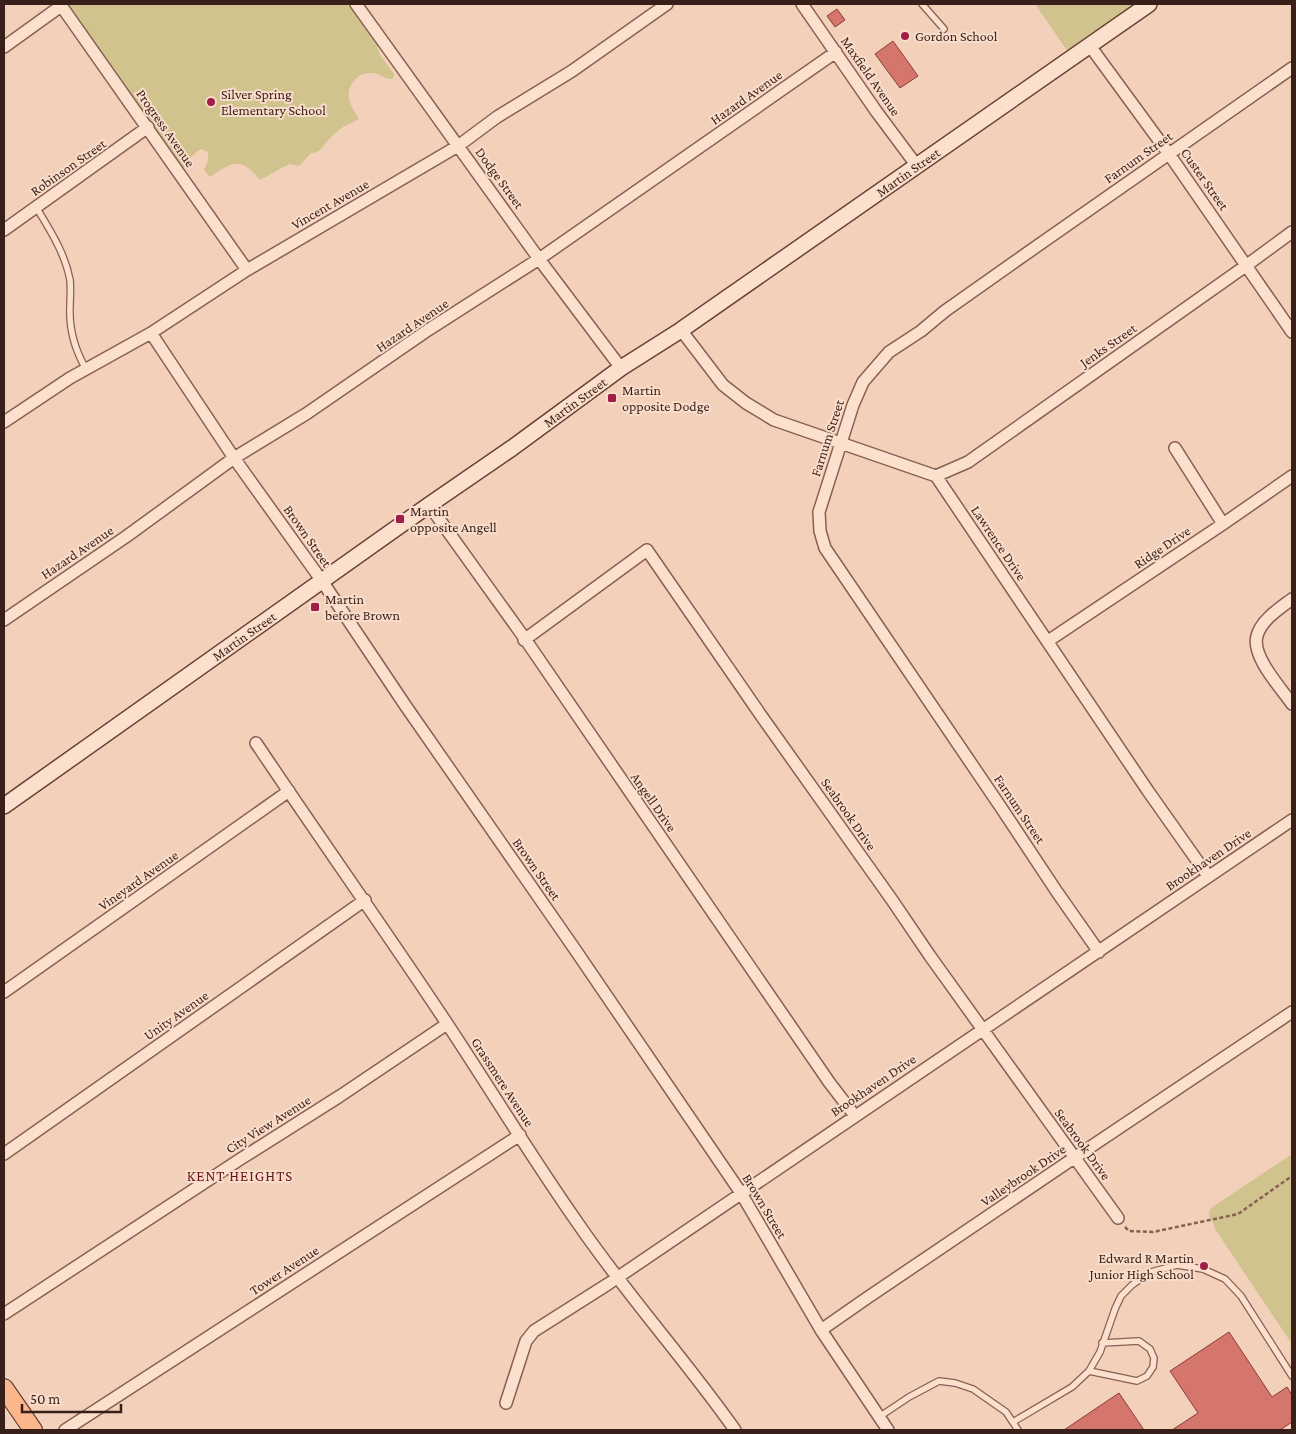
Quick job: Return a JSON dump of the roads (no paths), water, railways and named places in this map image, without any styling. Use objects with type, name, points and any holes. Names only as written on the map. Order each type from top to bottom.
[{"type":"main road","points":[[4,1388],[33,1430]]},
{"type":"street","name":"Dodge Street","points":[[356,4],[539,259],[621,368]]},
{"type":"street","name":"Vincent Avenue","points":[[4,422],[70,378],[151,333],[247,270],[458,146],[497,117],[572,71],[667,4]]},
{"type":"street","name":"Maxfield Avenue","points":[[802,4],[917,166]]},
{"type":"street","name":"Martin Street","points":[[4,806],[512,448],[621,368],[681,330],[1149,4]]},
{"type":"street","points":[[4,47],[61,5]]},
{"type":"street","name":"Progress Avenue","points":[[61,5],[247,270]]},
{"type":"street","name":"Custer Street","points":[[1090,46],[1170,154],[1248,265],[1292,332]]},
{"type":"street","name":"Hazard Avenue","points":[[4,620],[127,536],[234,458],[314,409],[428,330],[539,259],[836,52]]},
{"type":"street","name":"Farnum Street","points":[[1099,952],[824,548],[819,512],[852,405],[862,382],[889,352],[922,331],[960,300],[1292,68]]},
{"type":"street","name":"Robinson Street","points":[[4,230],[148,127]]},
{"type":"street","name":"Jenks Street","points":[[936,476],[968,462],[1292,232]]},
{"type":"street","points":[[681,330],[723,385],[746,403],[774,420],[936,476]]},
{"type":"street","name":"Brown Street","points":[[151,333],[234,458],[322,581],[405,705],[741,1193],[821,1330],[888,1430]]},
{"type":"street","points":[[1175,448],[1223,524]]},
{"type":"street","name":"Lawrence Drive","points":[[936,476],[1148,791],[1208,876]]},
{"type":"street","name":"Ridge Drive","points":[[1048,641],[1292,476]]},
{"type":"street","name":"Angell Drive","points":[[429,505],[829,1082],[855,1116]]},
{"type":"street","name":"Seabrook Drive","points":[[524,640],[647,550],[930,956],[1118,1218]]},
{"type":"street","points":[[1292,599],[1265,622],[1257,636],[1256,643],[1260,658],[1292,704]]},
{"type":"street","name":"Grassmere Avenue","points":[[256,743],[448,1024],[577,1223],[735,1430]]},
{"type":"street","name":"Vineyard Avenue","points":[[4,992],[289,791]]},
{"type":"street","name":"Brookhaven Drive","points":[[506,1403],[526,1341],[534,1331],[617,1277],[1292,820]]},
{"type":"street","name":"Unity Avenue","points":[[4,1154],[364,900]]},
{"type":"street","name":"Valleybrook Drive","points":[[821,1330],[1292,1012]]},
{"type":"street","name":"City View Avenue","points":[[4,1314],[448,1024]]},
{"type":"street","name":"Tower Avenue","points":[[65,1430],[520,1135]]},
{"type":"lane","points":[[922,4],[944,29]]},
{"type":"lane","points":[[36,207],[58,246],[66,266],[70,281],[71,328],[80,359],[86,369]]},
{"type":"lane","points":[[1013,1422],[1072,1387],[1089,1371],[1100,1352],[1118,1302],[1132,1285],[1151,1272],[1176,1266],[1203,1269],[1224,1279],[1241,1296],[1292,1376]]},
{"type":"lane","points":[[1089,1371],[1137,1381],[1147,1376],[1153,1367],[1154,1358],[1150,1349],[1139,1341],[1102,1344]]},
{"type":"lane","points":[[879,1418],[909,1397],[939,1381],[973,1389],[1006,1412],[1018,1430]]},
{"type":"place","name":"Gordon School","points":[[905,36]]},
{"type":"place","name":"Silver Spring Elementary School","points":[[211,102]]},
{"type":"place","name":"Martin opposite Dodge","points":[[612,398]]},
{"type":"place","name":"Martin opposite Angell","points":[[400,519]]},
{"type":"place","name":"Martin before Brown","points":[[315,607]]},
{"type":"place","name":"Edward R Martin Junior High School","points":[[1204,1266]]},
{"type":"district","name":"KENT HEIGHTS","points":[[240,1176]]}]
